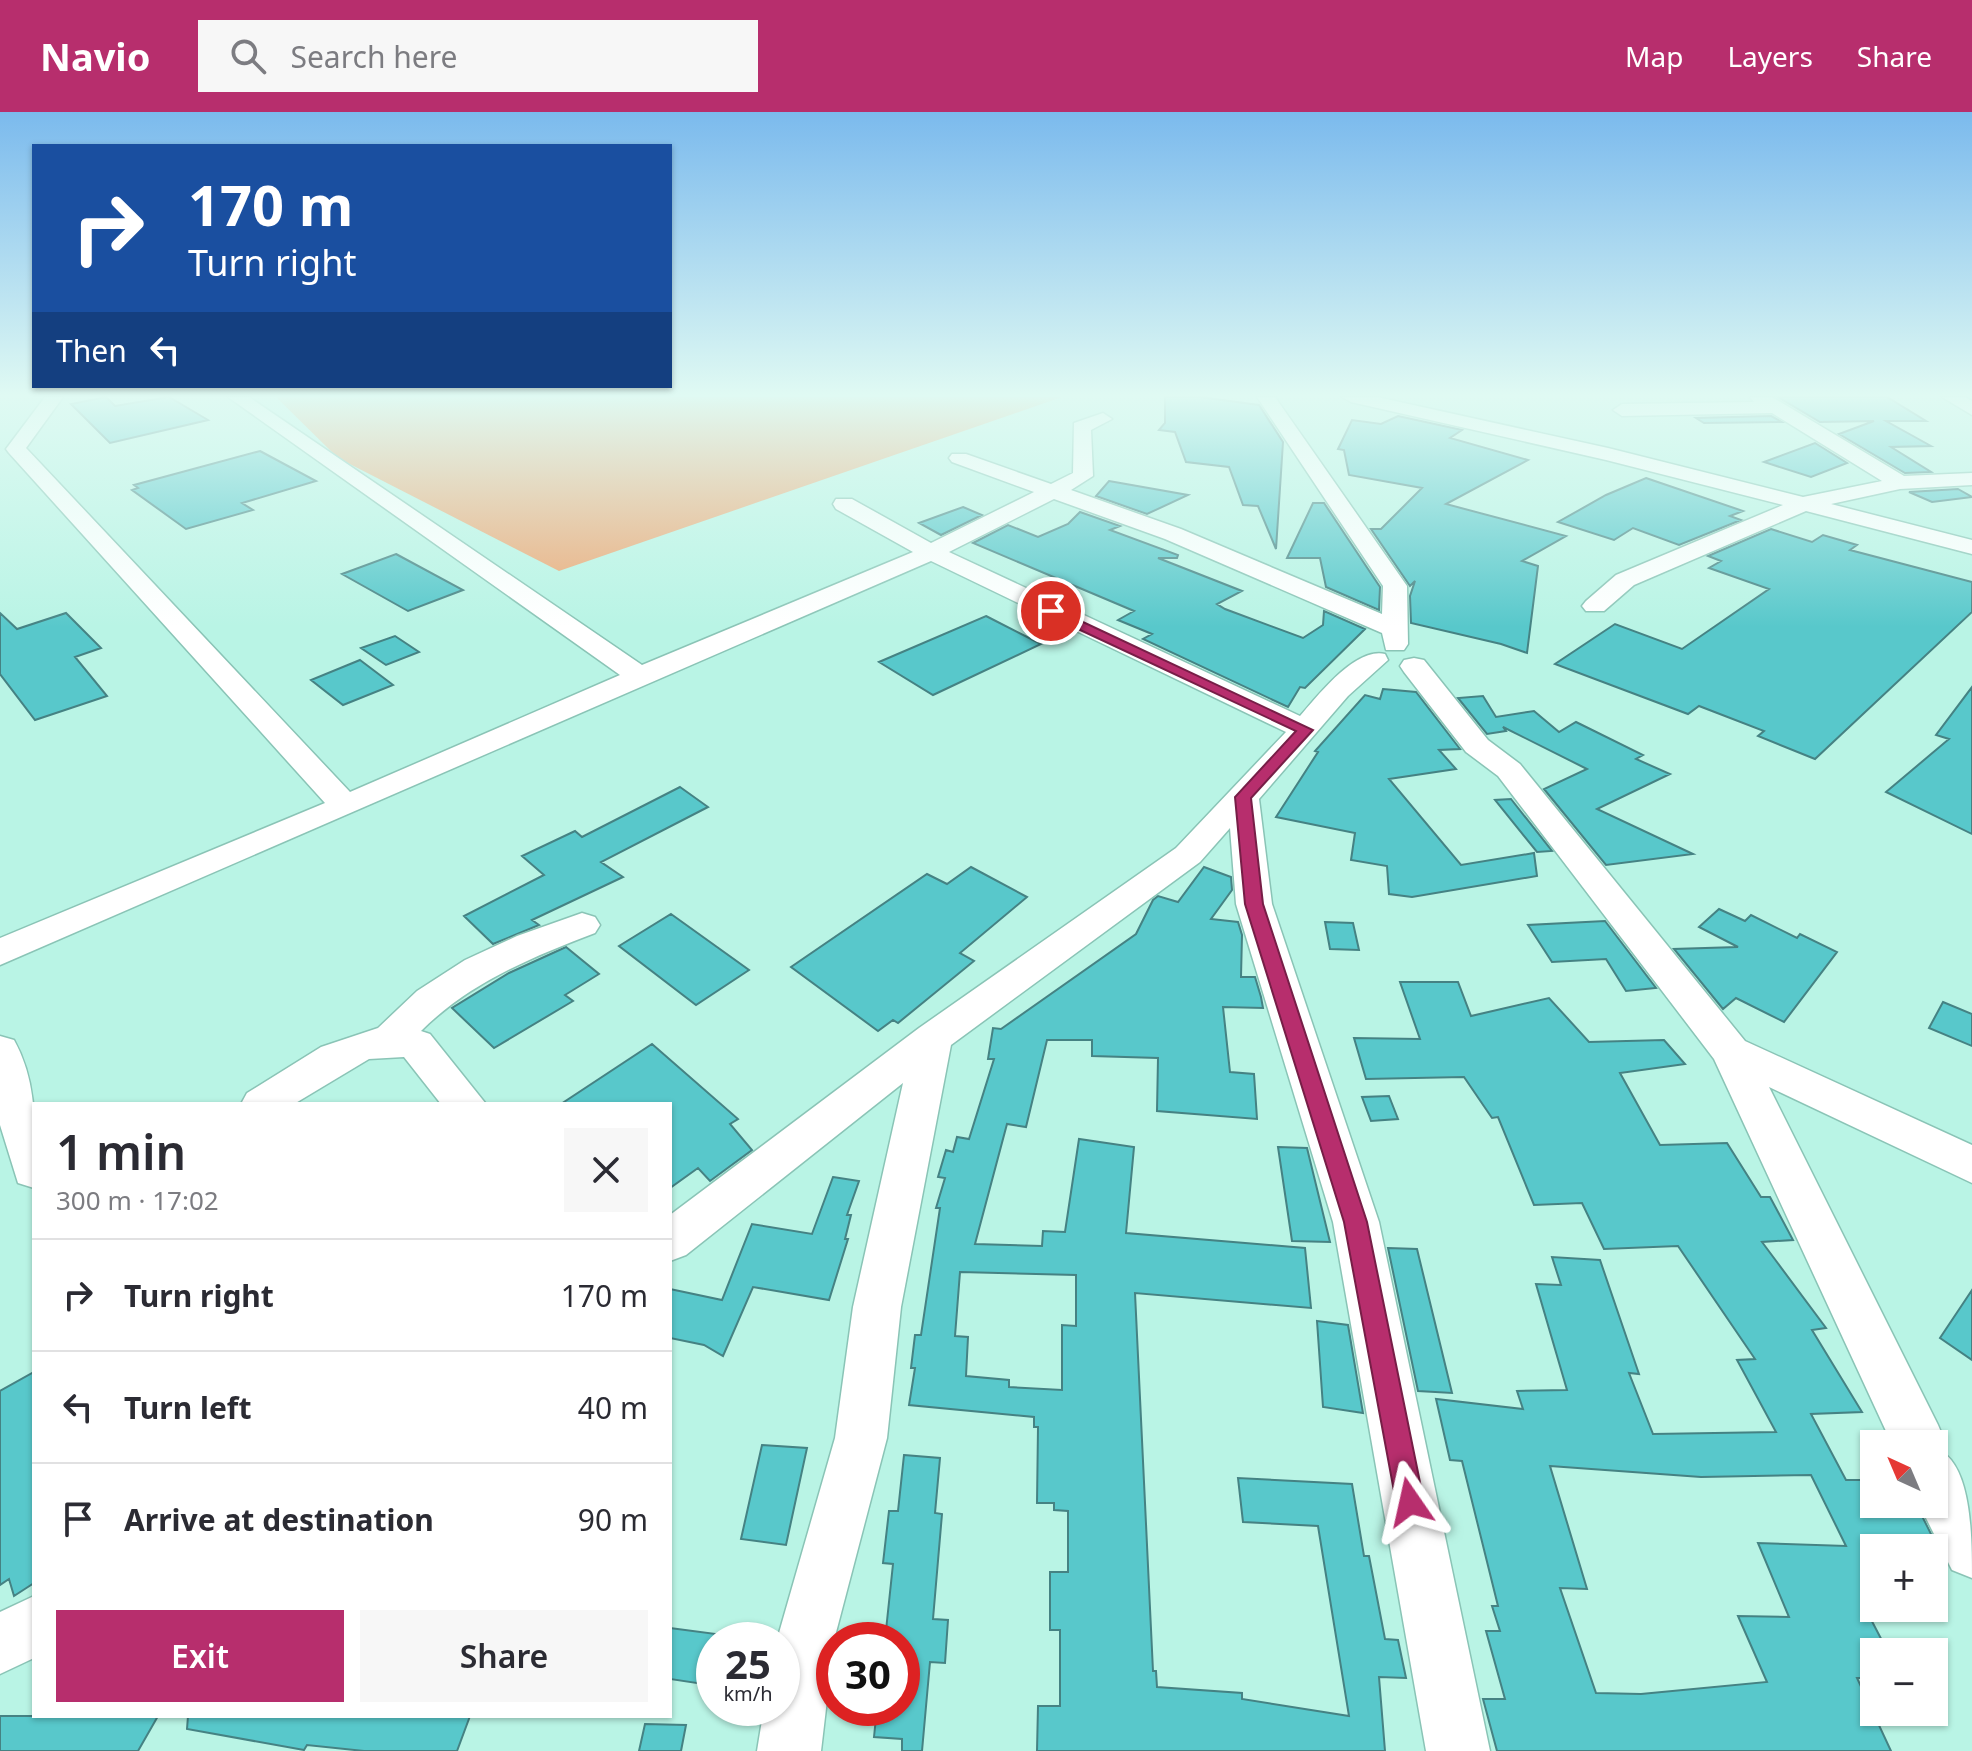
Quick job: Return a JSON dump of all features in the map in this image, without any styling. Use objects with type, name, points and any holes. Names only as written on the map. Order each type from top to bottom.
[{"type":"street","points":[[28,473],[345,806]]},
{"type":"street","points":[[347,473],[639,676]]},
{"type":"street","points":[[1004,473],[1173,534],[1395,650],[1477,746],[1509,770],[1731,1052],[1912,1430]]},
{"type":"street","points":[[0,952],[345,806],[930,551],[1058,492],[1083,473]]},
{"type":"street","points":[[1318,473],[1395,586],[1395,650]]},
{"type":"street","points":[[1680,473],[1972,547]]},
{"type":"street","points":[[1884,473],[1900,483]]},
{"type":"street","points":[[1595,606],[1625,580],[1807,503],[1900,483],[1972,479]]},
{"type":"street","points":[[844,504],[930,551],[1306,730]]},
{"type":"street","points":[[672,1239],[933,1038],[1188,855],[1306,730],[1352,676],[1395,650]]},
{"type":"street","points":[[1243,797],[1254,904],[1356,1222],[1458,1751]]},
{"type":"street","points":[[391,1039],[430,1001],[515,949],[582,925]]},
{"type":"street","points":[[789,1751],[801,1662],[861,1438],[877,1307],[933,1038]]},
{"type":"street","points":[[265,1102],[350,1050],[391,1039],[416,1044],[463,1102]]},
{"type":"street","points":[[0,1051],[32,1163]]},
{"type":"street","points":[[1731,1052],[1972,1165]]},
{"type":"street","points":[[1948,1503],[1972,1550]]},
{"type":"street","points":[[0,1644],[32,1627]]},
{"type":"shaded area","points":[[368,473],[841,473],[559,571]]},
{"type":"building","points":[[177,473],[302,473],[316,481],[242,503],[253,510],[186,529],[132,490],[138,488],[134,485]]},
{"type":"building","points":[[1231,473],[1281,473],[1276,549],[1258,506],[1243,505]]},
{"type":"building","points":[[1503,473],[1446,504],[1566,536],[1522,561],[1538,566],[1527,653],[1411,623],[1410,596],[1415,581],[1410,586],[1371,529],[1381,529],[1422,488],[1349,475]]},
{"type":"building","points":[[1646,478],[1743,511],[1730,516],[1741,520],[1679,545],[1633,528],[1614,540],[1558,522],[1606,495]]},
{"type":"building","points":[[1109,481],[1188,495],[1147,514],[1096,496]]},
{"type":"building","points":[[1958,489],[1972,497],[1932,502],[1909,492]]},
{"type":"building","points":[[1313,503],[1324,503],[1380,587],[1379,610],[1326,587],[1320,558],[1287,558]]},
{"type":"building","points":[[963,507],[982,515],[941,535],[919,523]]},
{"type":"building","points":[[1080,512],[1120,526],[1110,530],[1178,555],[1177,558],[1158,558],[1242,591],[1217,604],[1225,609],[1303,638],[1323,625],[1324,611],[1365,629],[1305,688],[1300,687],[1288,707],[1143,639],[1152,634],[1118,620],[1134,611],[973,543],[1008,525],[1038,537],[1068,524]]},
{"type":"building","points":[[1771,529],[1812,542],[1823,535],[1857,545],[1850,550],[1972,582],[1972,612],[1815,759],[1758,736],[1764,731],[1699,706],[1688,714],[1555,664],[1615,624],[1682,649],[1769,589],[1709,568],[1721,561],[1708,556]]},
{"type":"building","points":[[396,554],[463,590],[408,611],[342,574]]},
{"type":"building","points":[[0,613],[17,629],[66,613],[101,648],[75,657],[107,696],[35,720],[0,674]]},
{"type":"building","points":[[986,616],[1041,644],[933,695],[879,662]]},
{"type":"building","points":[[395,636],[419,652],[386,665],[361,648]]},
{"type":"building","points":[[360,660],[393,685],[343,705],[311,680]]},
{"type":"building","points":[[1972,687],[1972,834],[1886,792],[1949,739],[1936,735]]},
{"type":"building","points":[[1383,689],[1416,692],[1460,749],[1439,750],[1456,769],[1389,779],[1461,865],[1534,853],[1537,876],[1412,897],[1389,894],[1387,866],[1351,860],[1355,833],[1276,817],[1318,752],[1315,751],[1365,695],[1380,699]]},
{"type":"building","points":[[1483,696],[1496,717],[1534,711],[1559,732],[1576,722],[1643,755],[1636,759],[1670,774],[1597,809],[1693,854],[1606,865],[1544,789],[1587,769],[1503,727],[1506,731],[1487,734],[1458,698]]},
{"type":"building","points":[[680,787],[708,807],[601,862],[623,877],[532,920],[539,925],[493,944],[464,916],[544,875],[522,856],[575,831],[582,837]]},
{"type":"building","points":[[1511,799],[1552,851],[1537,852],[1495,800]]},
{"type":"building","points":[[971,867],[1027,897],[960,953],[974,961],[898,1023],[893,1020],[878,1031],[791,967],[927,874],[947,884]]},
{"type":"building","points":[[1204,867],[1231,877],[1232,890],[1211,919],[1238,922],[1242,935],[1241,977],[1255,977],[1261,997],[1263,1008],[1223,1007],[1230,1072],[1254,1074],[1257,1119],[1157,1111],[1158,1058],[1092,1056],[1092,1040],[1047,1040],[1026,1127],[1007,1124],[975,1244],[1042,1246],[1043,1231],[1065,1232],[1079,1139],[1134,1147],[1126,1233],[1305,1248],[1311,1308],[1135,1293],[1153,1671],[1156,1671],[1157,1687],[1242,1693],[1242,1699],[1349,1716],[1318,1526],[1243,1522],[1238,1478],[1352,1484],[1364,1556],[1369,1556],[1385,1639],[1398,1640],[1406,1678],[1379,1677],[1385,1751],[1037,1751],[1038,1706],[1060,1706],[1060,1630],[1050,1630],[1050,1572],[1068,1572],[1068,1511],[1054,1510],[1054,1503],[1037,1503],[1038,1427],[1034,1427],[1034,1417],[909,1405],[915,1368],[911,1368],[915,1335],[921,1335],[940,1208],[936,1208],[945,1178],[938,1177],[946,1150],[953,1152],[957,1137],[969,1139],[994,1059],[988,1059],[993,1028],[1001,1029],[1136,934],[1158,896],[1178,902]],"holes":[[[960,1272],[1076,1275],[1076,1326],[1062,1325],[1062,1390],[1009,1387],[1009,1380],[966,1376],[968,1337],[955,1336]]]},
{"type":"building","points":[[1719,909],[1745,921],[1751,915],[1797,938],[1800,934],[1837,952],[1784,1022],[1736,998],[1723,1009],[1674,949],[1738,947],[1699,927]]},
{"type":"building","points":[[671,914],[749,970],[696,1005],[619,946]]},
{"type":"building","points":[[1605,921],[1656,988],[1626,991],[1606,959],[1552,962],[1528,925]]},
{"type":"building","points":[[1325,922],[1353,923],[1359,950],[1330,949]]},
{"type":"building","points":[[566,947],[599,974],[565,995],[573,1001],[494,1048],[452,1008],[509,973]]},
{"type":"building","points":[[1400,982],[1458,982],[1471,1016],[1549,998],[1589,1042],[1664,1040],[1685,1064],[1620,1073],[1660,1145],[1727,1143],[1761,1197],[1770,1197],[1793,1240],[1762,1242],[1826,1328],[1812,1330],[1862,1412],[1811,1414],[1846,1480],[1860,1480],[1860,1518],[1923,1518],[1931,1534],[1860,1534],[1860,1622],[1872,1622],[1881,1638],[1860,1638],[1860,1678],[1857,1678],[1860,1684],[1860,1726],[1879,1726],[1891,1751],[1497,1751],[1483,1699],[1505,1699],[1486,1631],[1500,1631],[1492,1606],[1498,1606],[1462,1461],[1450,1460],[1436,1399],[1523,1409],[1517,1391],[1567,1390],[1536,1284],[1561,1285],[1552,1257],[1600,1260],[1639,1374],[1629,1373],[1653,1434],[1776,1432],[1737,1360],[1755,1359],[1678,1246],[1604,1249],[1582,1203],[1534,1205],[1498,1117],[1492,1118],[1464,1077],[1366,1079],[1354,1038],[1420,1039]],"holes":[[[1550,1466],[1701,1477],[1811,1475],[1846,1546],[1758,1543],[1789,1617],[1738,1616],[1767,1682],[1641,1694],[1596,1693],[1560,1588],[1587,1589]]]},
{"type":"building","points":[[1943,1002],[1972,1014],[1972,1046],[1929,1028]]},
{"type":"building","points":[[652,1044],[738,1119],[730,1124],[752,1150],[710,1181],[698,1168],[672,1187],[672,1102],[564,1102]]},
{"type":"building","points":[[1389,1096],[1398,1119],[1371,1121],[1362,1097]]},
{"type":"building","points":[[1278,1147],[1307,1148],[1330,1242],[1292,1241]]},
{"type":"building","points":[[833,1177],[859,1181],[847,1215],[851,1215],[845,1239],[848,1239],[829,1300],[753,1287],[723,1356],[704,1345],[672,1338],[672,1289],[722,1300],[752,1224],[812,1234]]},
{"type":"building","points":[[1388,1248],[1417,1249],[1452,1393],[1418,1391]]},
{"type":"building","points":[[1972,1290],[1972,1360],[1940,1338]]},
{"type":"building","points":[[1317,1321],[1348,1325],[1363,1413],[1323,1407]]},
{"type":"building","points":[[32,1373],[32,1584],[14,1596],[9,1579],[0,1585],[0,1391]]},
{"type":"building","points":[[762,1445],[807,1448],[786,1545],[741,1539]]},
{"type":"building","points":[[904,1455],[940,1458],[935,1513],[942,1514],[933,1619],[948,1620],[945,1663],[930,1662],[922,1751],[902,1751],[902,1739],[874,1737],[875,1726],[920,1726],[920,1622],[887,1622],[893,1564],[883,1563],[889,1511],[898,1511]]},
{"type":"building","points":[[672,1628],[696,1631],[696,1683],[672,1679]]},
{"type":"building","points":[[0,1716],[157,1718],[138,1751],[0,1751]]},
{"type":"building","points":[[188,1718],[469,1718],[457,1751],[364,1751],[307,1745],[304,1750],[187,1729]]},
{"type":"building","points":[[645,1724],[686,1725],[681,1751],[639,1751]]},
{"type":"route","points":[[1051,611],[1306,730],[1243,797],[1254,904],[1356,1222],[1410,1502]]}]
